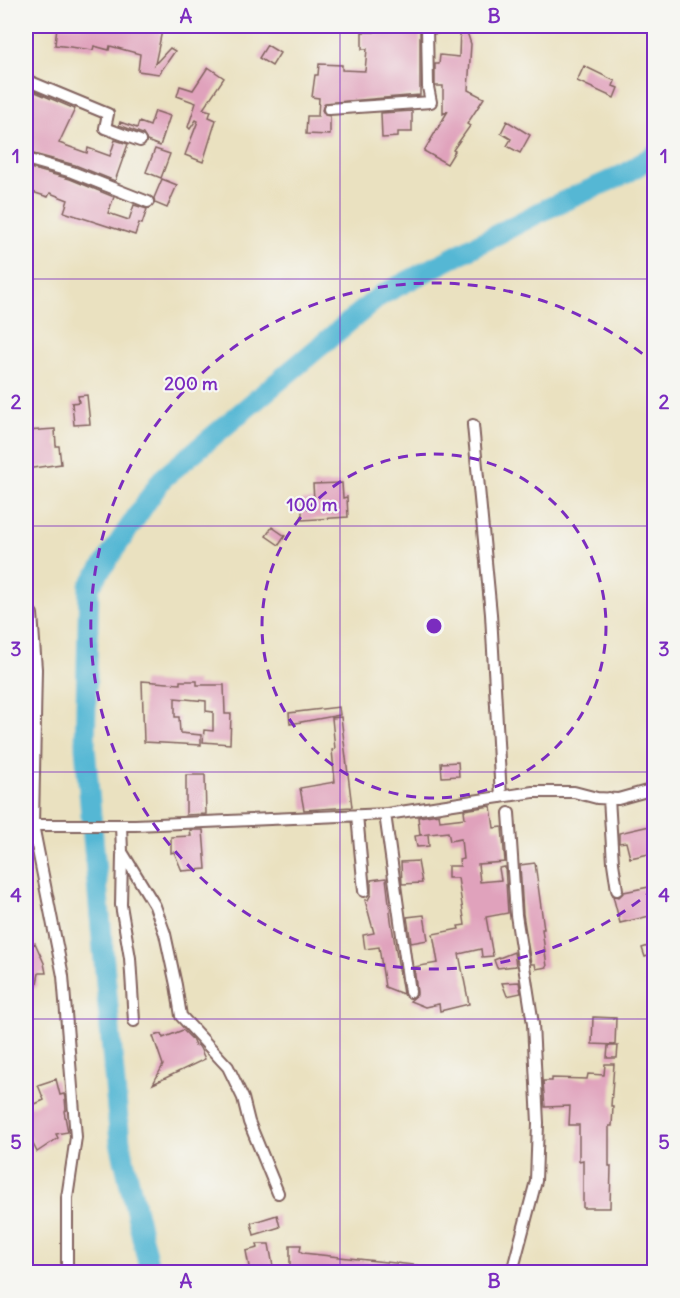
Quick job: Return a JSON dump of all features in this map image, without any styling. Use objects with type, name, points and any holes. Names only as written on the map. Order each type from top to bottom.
[{"type":"street","points":[[329,109],[430,102],[428,26]]},
{"type":"street","points":[[26,80],[108,114],[105,128],[140,141]]},
{"type":"street","points":[[26,159],[72,172],[148,202]]},
{"type":"street","points":[[473,424],[491,614],[501,797]]},
{"type":"street","points":[[26,608],[32,614],[36,669],[29,825],[63,976],[76,1137],[67,1198],[67,1272]]},
{"type":"street","points":[[29,825],[135,825],[386,814],[533,792],[574,792],[618,799],[654,789]]},
{"type":"street","points":[[609,798],[617,890]]},
{"type":"street","points":[[509,813],[516,915],[533,1024],[538,1123],[536,1181],[512,1272]]},
{"type":"street","points":[[386,814],[410,992]]},
{"type":"street","points":[[357,815],[364,891]]},
{"type":"street","points":[[121,825],[121,905],[130,958],[134,1021]]},
{"type":"street","points":[[122,852],[155,906],[165,934],[180,1016],[228,1067],[243,1098],[249,1122],[278,1193]]},
{"type":"building","points":[[57,26],[163,26],[155,64],[170,48],[175,51],[159,74],[138,71],[140,54],[110,46],[109,50],[94,46],[93,50],[55,45]]},
{"type":"building","points":[[374,26],[420,26],[420,95],[325,103],[322,110],[325,115],[330,116],[330,135],[306,134],[307,116],[318,116],[319,98],[312,97],[319,64],[342,65],[342,70],[365,71],[367,49],[362,49],[362,32],[374,32]]},
{"type":"building","points":[[435,26],[454,26],[455,31],[435,34]]},
{"type":"building","points":[[460,26],[465,26],[471,44],[468,90],[484,98],[467,124],[470,126],[453,150],[455,151],[447,164],[424,151],[448,111],[443,114],[443,86],[435,86],[435,64],[439,64],[440,55],[459,57]]},
{"type":"building","points":[[267,45],[280,53],[272,66],[259,58]]},
{"type":"building","points":[[584,66],[615,81],[613,86],[618,88],[614,98],[577,81]]},
{"type":"building","points":[[208,67],[224,78],[203,109],[211,111],[209,117],[216,120],[203,162],[185,155],[198,121],[196,120],[190,129],[188,127],[196,103],[177,96],[180,86],[193,90]]},
{"type":"building","points":[[26,88],[75,109],[59,143],[87,153],[88,148],[110,156],[115,140],[128,144],[115,181],[75,165],[26,152]]},
{"type":"building","points":[[155,111],[170,116],[160,146],[147,141],[143,134],[119,125],[120,122],[137,128],[139,122],[150,126]]},
{"type":"building","points":[[412,111],[412,132],[398,132],[398,137],[382,138],[381,113]]},
{"type":"building","points":[[507,121],[530,135],[520,153],[507,146],[511,139],[501,133]]},
{"type":"building","points":[[155,149],[170,154],[161,178],[146,172]]},
{"type":"building","points":[[26,167],[70,179],[114,197],[108,213],[129,220],[134,205],[147,209],[142,224],[139,223],[135,235],[64,212],[68,200],[50,193],[48,197],[26,190]]},
{"type":"building","points":[[162,179],[177,185],[167,208],[155,203],[154,198]]},
{"type":"building","points":[[87,395],[90,424],[74,425],[72,403],[79,402],[78,396]]},
{"type":"building","points":[[55,429],[56,446],[59,446],[61,464],[26,469],[26,431]]},
{"type":"building","points":[[342,483],[343,498],[347,497],[348,517],[302,520],[302,500],[314,500],[313,484]]},
{"type":"building","points":[[272,527],[285,536],[279,545],[266,536]]},
{"type":"building","points":[[142,681],[180,684],[180,681],[197,681],[197,685],[224,685],[225,714],[231,714],[230,744],[203,742],[204,730],[213,731],[213,712],[206,711],[206,701],[175,698],[175,717],[179,717],[180,733],[201,735],[201,745],[144,742]]},
{"type":"building","points":[[339,707],[340,715],[290,724],[289,713]]},
{"type":"building","points":[[341,717],[352,807],[304,810],[300,788],[335,782],[332,718]]},
{"type":"building","points":[[458,762],[459,776],[442,777],[441,763]]},
{"type":"building","points":[[186,775],[205,775],[206,814],[186,815]]},
{"type":"building","points":[[491,806],[494,828],[502,827],[505,862],[478,864],[480,882],[501,880],[499,868],[505,867],[508,913],[486,917],[493,956],[482,957],[481,949],[459,954],[469,1004],[440,1011],[439,1004],[425,1007],[410,1001],[417,995],[414,967],[438,963],[433,934],[459,929],[458,926],[465,925],[458,878],[448,878],[448,866],[460,866],[459,860],[463,859],[461,839],[450,841],[448,832],[420,835],[418,817],[439,814],[440,821],[465,818],[464,810]]},
{"type":"building","points":[[654,825],[654,853],[630,858],[626,842],[619,843],[619,833]]},
{"type":"building","points":[[190,830],[203,830],[206,869],[182,871],[174,852],[171,853],[171,837],[191,836]]},
{"type":"building","points":[[428,834],[429,846],[417,847],[415,836]]},
{"type":"building","points":[[418,861],[422,883],[402,884],[401,862]]},
{"type":"building","points":[[535,863],[547,967],[536,969],[535,964],[531,964],[523,914],[520,865]]},
{"type":"building","points":[[386,878],[403,994],[385,987],[379,947],[365,949],[363,935],[374,933],[365,900],[368,900],[371,894],[371,880]]},
{"type":"building","points":[[654,886],[654,915],[620,923],[613,896],[619,897],[624,892]]},
{"type":"building","points":[[424,915],[428,940],[411,943],[407,917]]},
{"type":"building","points":[[35,943],[46,973],[39,973],[36,988],[28,989],[26,947]]},
{"type":"building","points":[[654,944],[654,954],[645,957],[642,948]]},
{"type":"building","points":[[514,952],[516,966],[497,968],[494,960]]},
{"type":"building","points":[[519,982],[521,993],[507,996],[502,983]]},
{"type":"building","points":[[593,1017],[616,1018],[615,1045],[592,1044]]},
{"type":"building","points":[[183,1030],[195,1046],[198,1045],[205,1059],[153,1084],[163,1065],[153,1036],[162,1034],[163,1038]]},
{"type":"building","points":[[608,1046],[618,1046],[617,1058],[607,1058]]},
{"type":"building","points":[[605,1064],[614,1064],[612,1126],[609,1126],[610,1208],[583,1208],[583,1160],[579,1161],[579,1125],[569,1125],[570,1106],[545,1107],[543,1081],[552,1081],[552,1078],[587,1079],[588,1074],[604,1075]]},
{"type":"building","points":[[56,1079],[60,1095],[64,1094],[65,1098],[66,1110],[64,1111],[68,1132],[56,1134],[58,1138],[37,1152],[26,1130],[26,1108],[44,1100],[38,1085]]},
{"type":"building","points":[[277,1215],[280,1227],[254,1235],[251,1223]]},
{"type":"building","points":[[257,1244],[269,1244],[274,1272],[250,1272],[246,1251],[258,1248]]},
{"type":"building","points":[[290,1245],[301,1245],[300,1251],[303,1253],[422,1266],[422,1272],[290,1272]]},
{"type":"waterway","points":[[150,1272],[120,1142],[85,747],[89,587],[162,479],[381,295],[544,210],[627,173],[654,155]]}]
